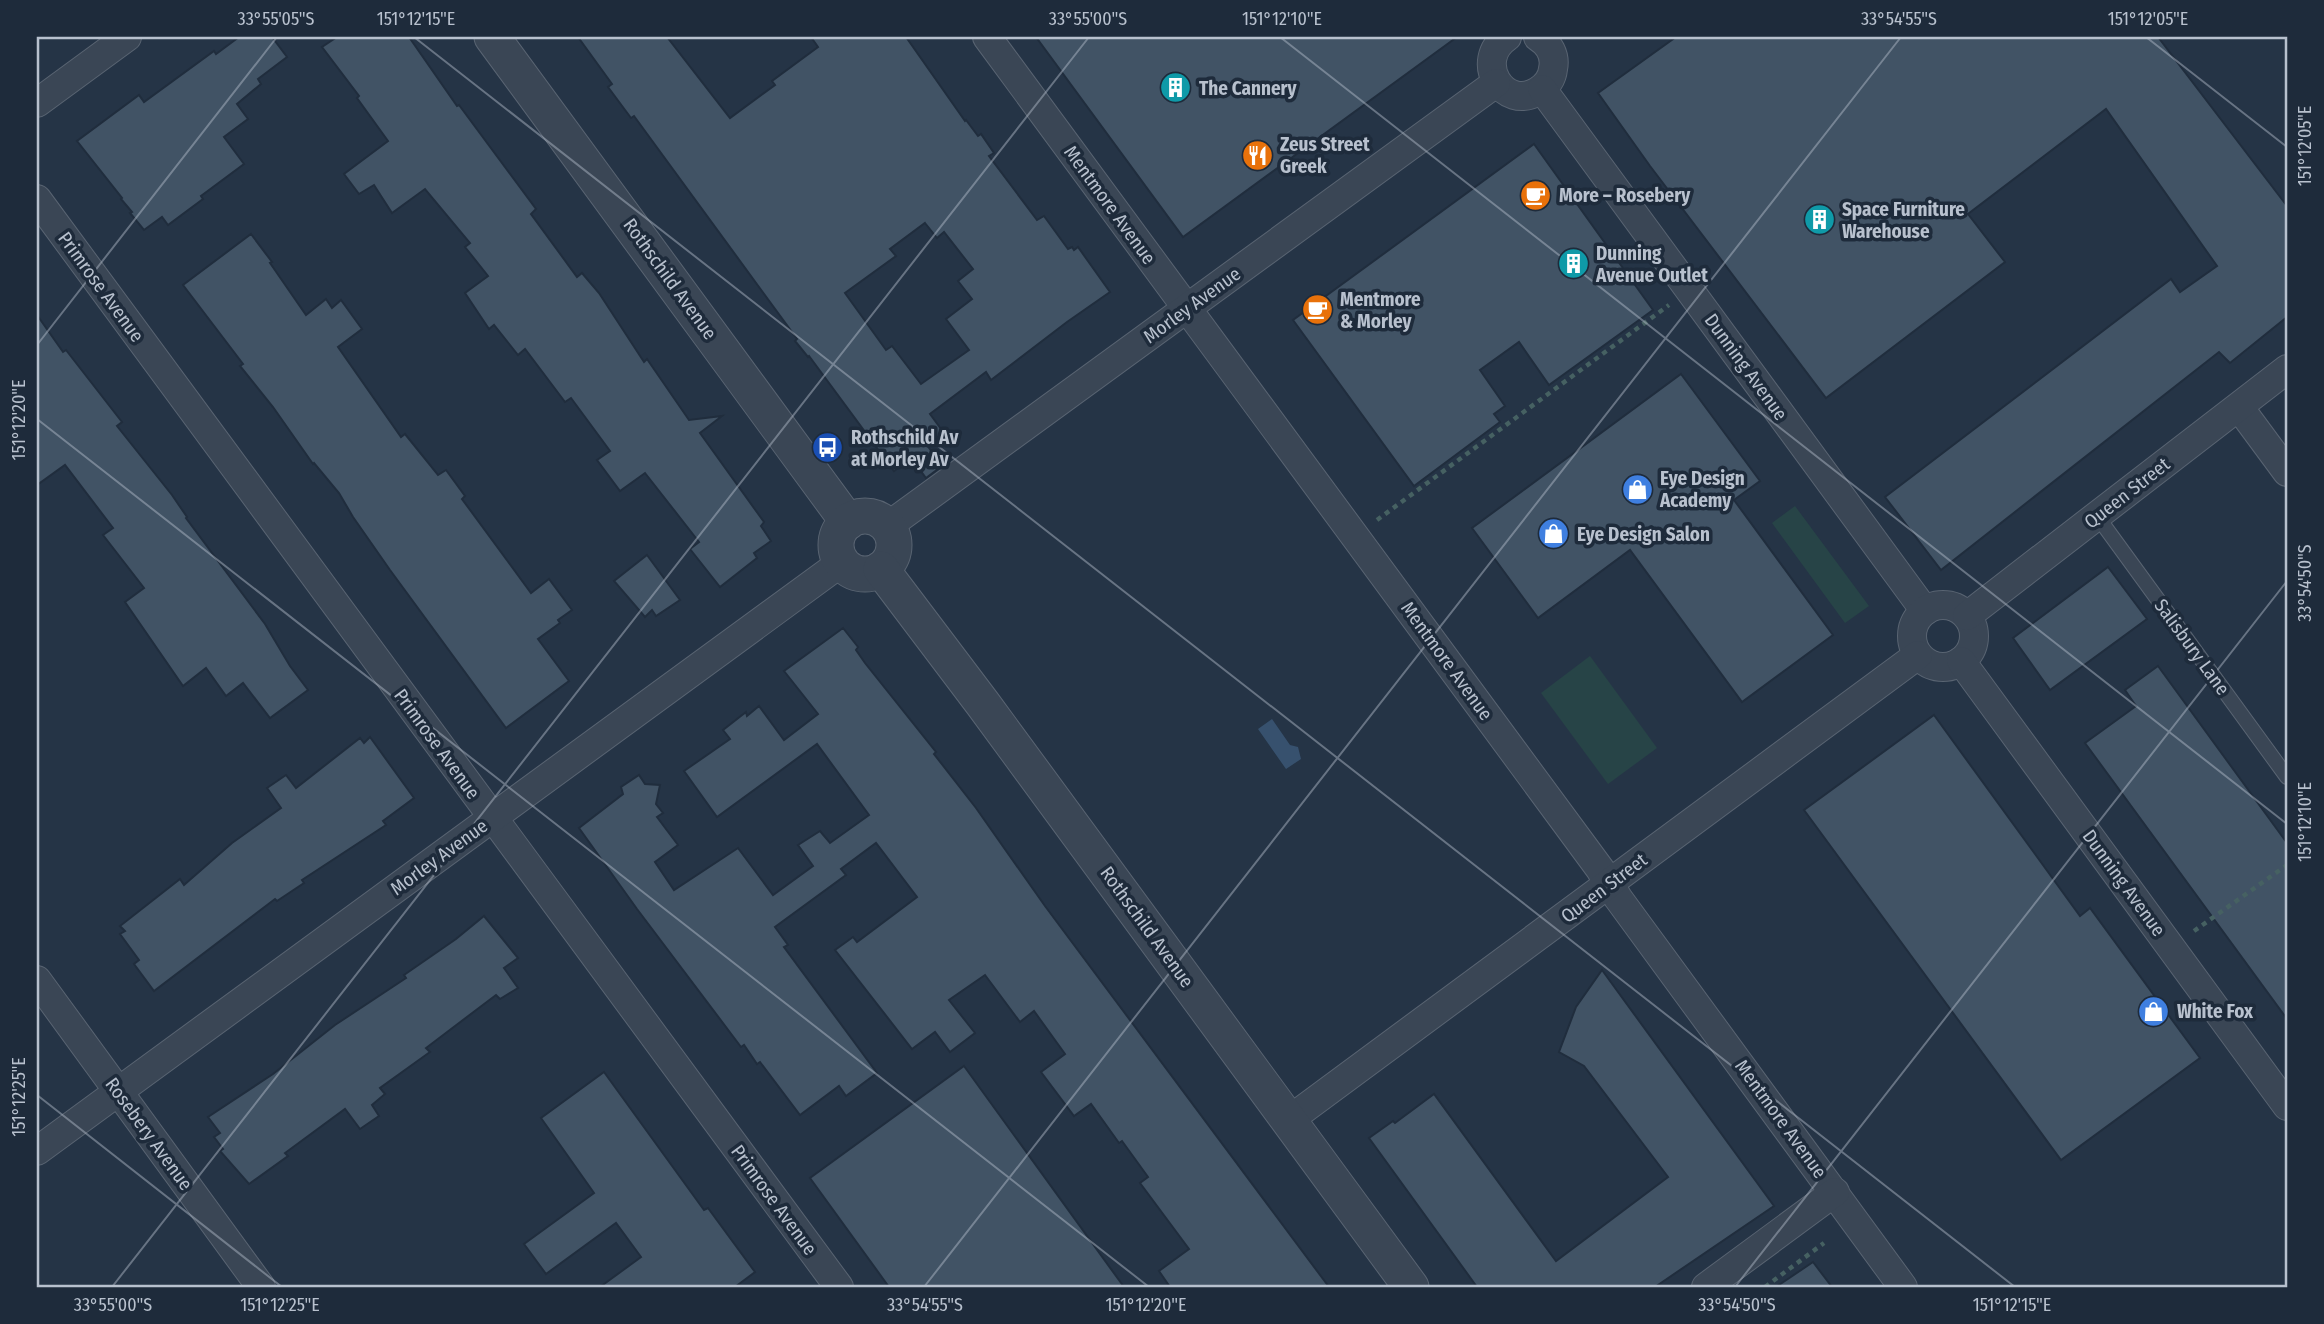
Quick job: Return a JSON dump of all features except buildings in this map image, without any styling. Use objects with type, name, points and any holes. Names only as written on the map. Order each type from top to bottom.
[{"type":"street","points":[[37,103],[127,37]]},
{"type":"street","name":"Rothschild Avenue","points":[[492,37],[848,522]]},
{"type":"street","name":"Mentmore Avenue","points":[[987,37],[1903,1287]]},
{"type":"street","points":[[1505,37],[1496,47],[1491,59],[1492,71],[1496,83],[1513,94],[1533,94],[1550,80],[1553,69],[1550,40]]},
{"type":"street","name":"Morley Avenue","points":[[888,527],[1496,83]]},
{"type":"street","name":"Dunning Avenue","points":[[1542,89],[1924,611]]},
{"type":"street","name":"Primrose Avenue","points":[[37,199],[839,1287]]},
{"type":"street","name":"Queen Street","points":[[1967,616],[2287,369]]},
{"type":"street","points":[[2239,407],[2287,472]]},
{"type":"street","points":[[869,516],[879,519],[888,527],[893,535],[893,554],[881,569],[860,573],[842,562],[836,545],[842,528],[848,522],[869,516]]},
{"type":"street","name":"Morley Avenue","points":[[37,1151],[842,562]]},
{"type":"street","name":"Rothschild Avenue","points":[[881,569],[1410,1287]]},
{"type":"street","points":[[1942,605],[1960,610],[1967,616],[1973,628],[1973,640],[1969,652],[1961,661],[1943,667],[1925,662],[1918,655],[1913,644],[1912,631],[1916,620],[1924,611],[1942,605]]},
{"type":"street","name":"Queen Street","points":[[1289,1120],[1918,655]]},
{"type":"street","name":"Dunning Avenue","points":[[1961,661],[2287,1105]]},
{"type":"street","name":"Rosebery Avenue","points":[[37,980],[261,1287]]},
{"type":"street","points":[[1706,1287],[1835,1192]]},
{"type":"lane","name":"Salisbury Lane","points":[[2097,516],[2287,778]]},
{"type":"path","points":[[1355,536],[1690,290]]},
{"type":"path","points":[[2171,947],[2287,865]]},
{"type":"path","points":[[1765,1287],[1824,1243]]},
{"type":"green space","points":[[1795,506],[1869,606],[1845,623],[1772,523]]},
{"type":"green space","points":[[1590,656],[1657,748],[1608,784],[1541,693]]},
{"type":"water","points":[[1272,719],[1290,745],[1298,747],[1301,759],[1286,769],[1258,729]]},
{"type":"place","name":"The Cannery","points":[[1176,88]]},
{"type":"place","name":"Zeus Street Greek","points":[[1257,155]]},
{"type":"place","name":"More – Rosebery","points":[[1536,195]]},
{"type":"place","name":"Space Furniture Warehouse","points":[[1819,220]]},
{"type":"place","name":"Dunning Avenue Outlet","points":[[1573,264]]},
{"type":"place","name":"Mentmore & Morley","points":[[1317,310]]},
{"type":"place","name":"Rothschild Av at Morley Av","points":[[828,448]]},
{"type":"place","name":"Eye Design Academy","points":[[1637,489]]},
{"type":"place","name":"Eye Design Salon","points":[[1554,534]]},
{"type":"place","name":"White Fox","points":[[2154,1011]]}]
